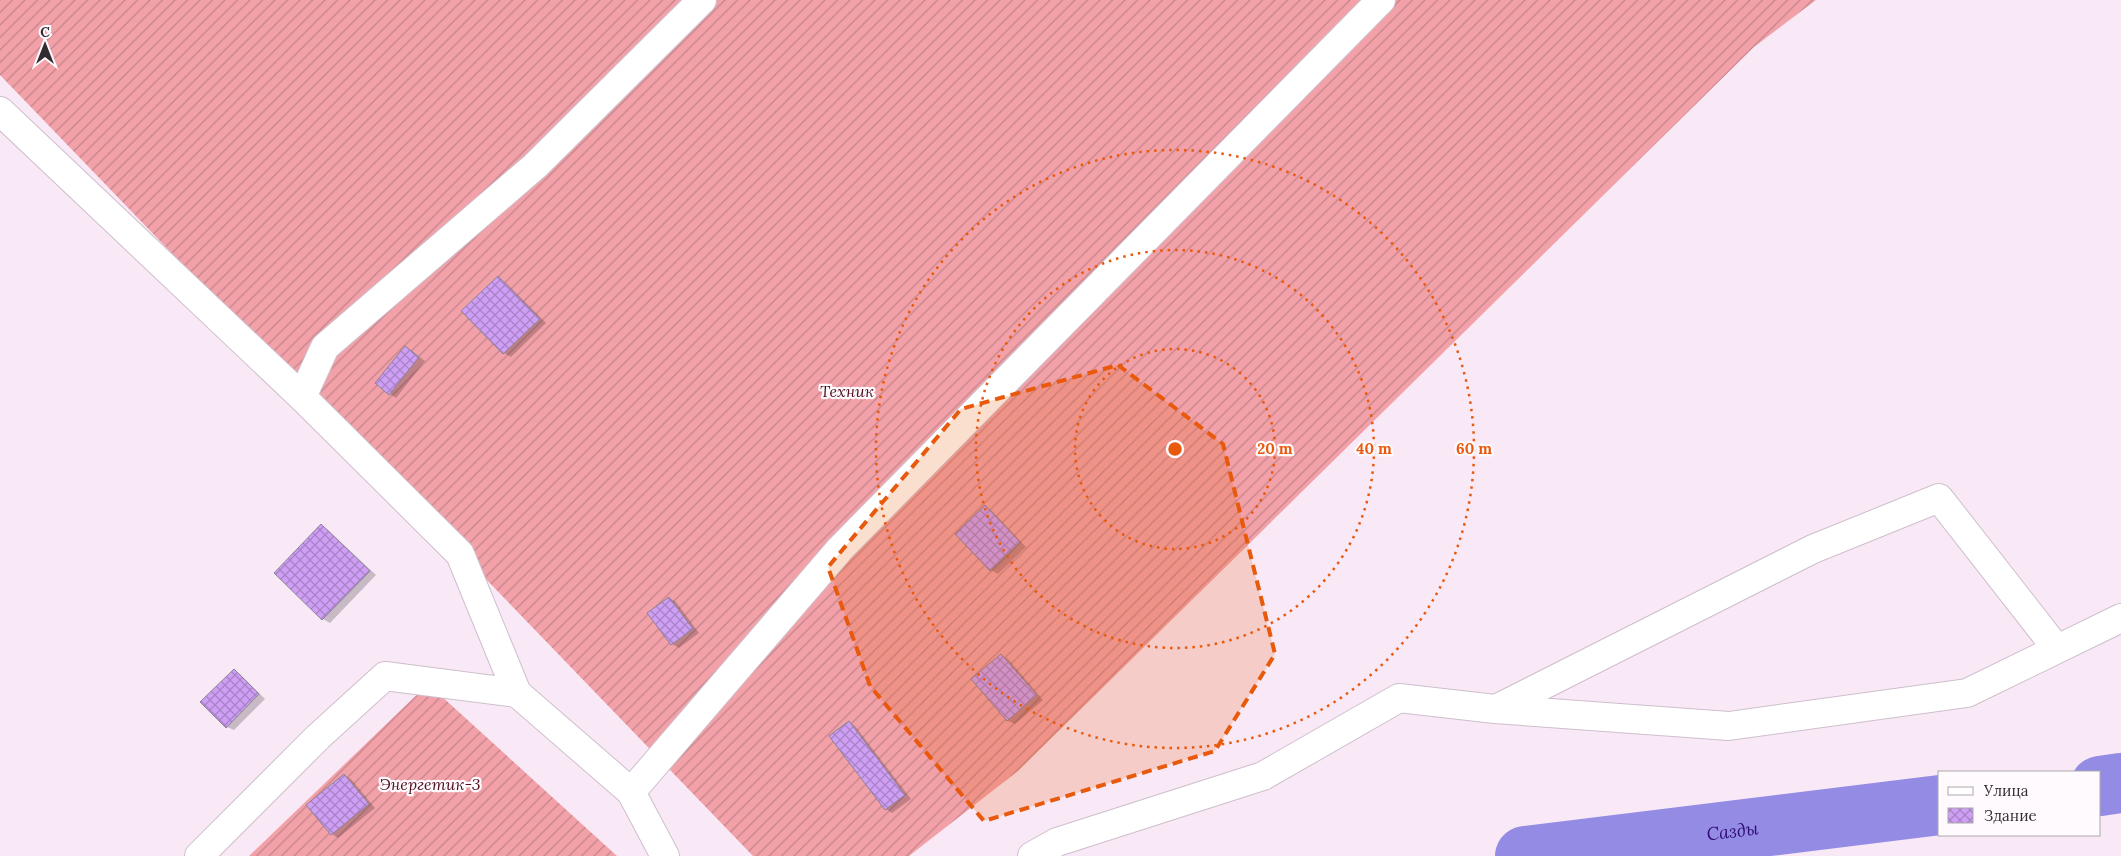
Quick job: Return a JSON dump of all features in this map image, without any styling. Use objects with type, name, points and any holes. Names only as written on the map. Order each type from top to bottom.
[{"type":"lane","points":[[302,397],[325,347],[535,166],[702,0]]},
{"type":"lane","points":[[631,792],[840,548],[1381,0]]},
{"type":"lane","points":[[0,111],[302,397],[460,554],[517,693],[631,792],[665,856]]},
{"type":"lane","points":[[1494,709],[1813,549],[1939,498],[2057,649]]},
{"type":"lane","points":[[1032,856],[1057,842],[1264,776],[1398,698],[1494,709],[1729,726],[1967,693],[2121,618]]},
{"type":"lane","points":[[198,856],[318,737],[385,676],[517,693]]},
{"type":"highlighted area","points":[[1118,365],[1223,444],[1275,654],[1215,751],[984,821],[870,686],[828,567],[961,409]]},
{"type":"green space","name":"Техник","points":[[0,0],[1816,0],[1754,47],[1018,771],[909,856],[753,856],[0,75]]},
{"type":"green space","name":"Энергетик-3","points":[[428,684],[617,856],[249,856]]},
{"type":"building","points":[[498,276],[540,319],[503,354],[461,311]]},
{"type":"building","points":[[405,346],[419,357],[389,395],[375,383]]},
{"type":"building","points":[[985,505],[1020,542],[990,571],[955,534]]},
{"type":"building","points":[[321,524],[370,571],[322,620],[274,573]]},
{"type":"building","points":[[669,597],[693,629],[671,645],[647,613]]},
{"type":"building","points":[[1001,654],[1037,695],[1007,721],[971,679]]},
{"type":"building","points":[[234,669],[259,694],[226,728],[200,702]]},
{"type":"building","points":[[849,721],[905,795],[885,810],[829,736]]},
{"type":"building","points":[[344,774],[369,804],[331,835],[306,805]]},
{"type":"waterway","name":"Сазды","points":[[2101,786],[2121,783]]},
{"type":"waterway","name":"Сазды","points":[[1525,856],[1938,805]]}]
